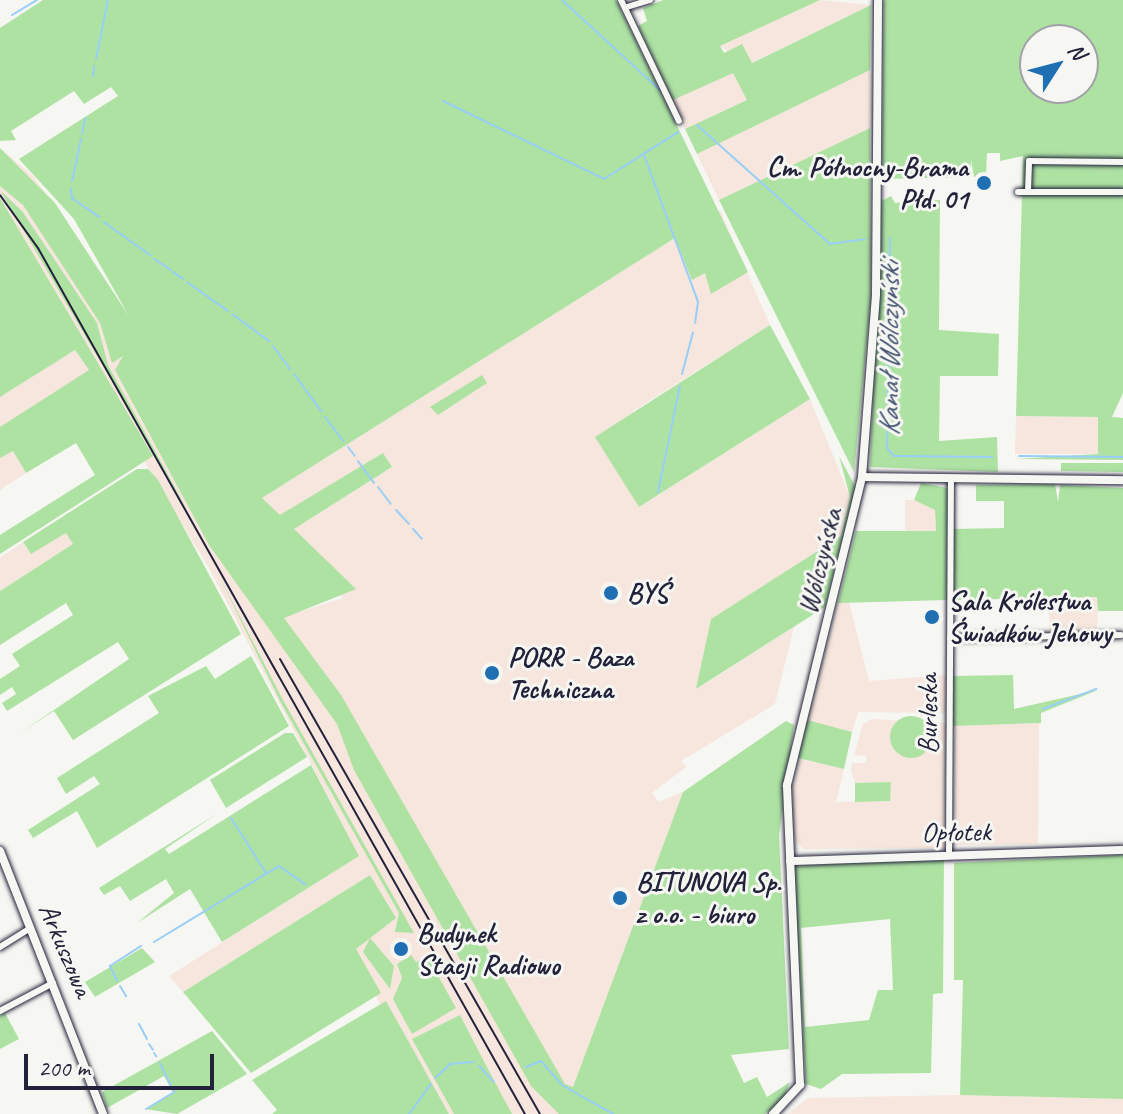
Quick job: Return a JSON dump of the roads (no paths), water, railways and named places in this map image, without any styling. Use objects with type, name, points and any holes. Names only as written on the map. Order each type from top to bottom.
[{"type":"street","points":[[621,0],[679,121]]},
{"type":"street","points":[[627,7],[650,0]]},
{"type":"street","name":"Wólczyńska","points":[[773,1114],[800,1085],[787,785],[862,477],[876,294],[878,0]]},
{"type":"street","points":[[1028,192],[1029,161],[1123,162]]},
{"type":"street","points":[[1018,192],[1123,192]]},
{"type":"street","points":[[862,477],[1123,480]]},
{"type":"street","name":"Burleska","points":[[949,854],[951,478]]},
{"type":"street","points":[[950,638],[1121,635]]},
{"type":"street","name":"Opłotek","points":[[790,861],[1123,850]]},
{"type":"street","name":"Arkuszowa","points":[[0,851],[56,982],[103,1114]]},
{"type":"street","points":[[0,947],[33,927]]},
{"type":"street","points":[[0,1011],[56,982]]},
{"type":"waterway","points":[[12,15],[37,0]]},
{"type":"waterway","points":[[96,59],[108,0]]},
{"type":"waterway","name":"Kanał Wólczyński","points":[[562,0],[661,91]]},
{"type":"waterway","points":[[93,76],[94,66]]},
{"type":"waterway","points":[[443,101],[604,179],[678,132]]},
{"type":"waterway","points":[[82,134],[85,118]]},
{"type":"waterway","name":"Kanał Wólczyński","points":[[697,125],[830,244],[865,239]]},
{"type":"waterway","points":[[72,181],[81,139]]},
{"type":"waterway","points":[[644,155],[698,302],[695,323]]},
{"type":"waterway","points":[[71,189],[72,198],[99,217]]},
{"type":"waterway","points":[[104,222],[150,255]]},
{"type":"waterway","name":"Kanał Wólczyński","points":[[890,238],[887,448],[894,456],[992,457]]},
{"type":"waterway","points":[[154,259],[171,270]]},
{"type":"waterway","points":[[173,272],[183,279]]},
{"type":"waterway","points":[[187,282],[228,311]]},
{"type":"waterway","points":[[232,314],[269,341]]},
{"type":"waterway","points":[[682,374],[693,332]]},
{"type":"waterway","points":[[273,346],[290,369]]},
{"type":"waterway","points":[[294,374],[321,411]]},
{"type":"waterway","points":[[658,492],[680,386]]},
{"type":"waterway","points":[[325,417],[343,441]]},
{"type":"waterway","points":[[348,447],[355,456]]},
{"type":"waterway","name":"Kanał Wólczyński","points":[[1019,456],[1123,457]]},
{"type":"waterway","points":[[358,461],[374,483]]},
{"type":"waterway","points":[[378,487],[391,504]]},
{"type":"waterway","points":[[396,510],[409,524]]},
{"type":"waterway","points":[[413,529],[422,539]]},
{"type":"waterway","points":[[1043,709],[1096,689]]},
{"type":"waterway","points":[[231,818],[266,873]]},
{"type":"waterway","points":[[154,942],[279,866],[305,884]]},
{"type":"waterway","points":[[117,981],[110,966],[141,946]]},
{"type":"waterway","points":[[120,986],[126,996]]},
{"type":"waterway","points":[[139,1024],[147,1039]]},
{"type":"waterway","points":[[149,1044],[153,1050]]},
{"type":"waterway","points":[[526,1067],[541,1061],[562,1085],[613,1114]]},
{"type":"waterway","points":[[435,1078],[450,1064],[473,1062]]},
{"type":"waterway","points":[[146,1109],[174,1092],[160,1063]]},
{"type":"waterway","points":[[479,1066],[494,1082]]},
{"type":"waterway","points":[[409,1114],[431,1084]]},
{"type":"railway","points":[[0,195],[38,248],[525,1114]]},
{"type":"railway","points":[[280,659],[540,1114]]},
{"type":"place","name":"Cm. Północny-Brama Płd. 01","points":[[984,183]]},
{"type":"place","name":"BYŚ","points":[[611,593]]},
{"type":"place","name":"Sala Królestwa Świadków Jehowy","points":[[932,617]]},
{"type":"place","name":"PORR - Baza Techniczna","points":[[492,673]]},
{"type":"place","name":"BITUNOVA Sp. z o.o. - biuro","points":[[620,898]]},
{"type":"place","name":"Budynek Stacji Radiowo","points":[[401,949]]}]
